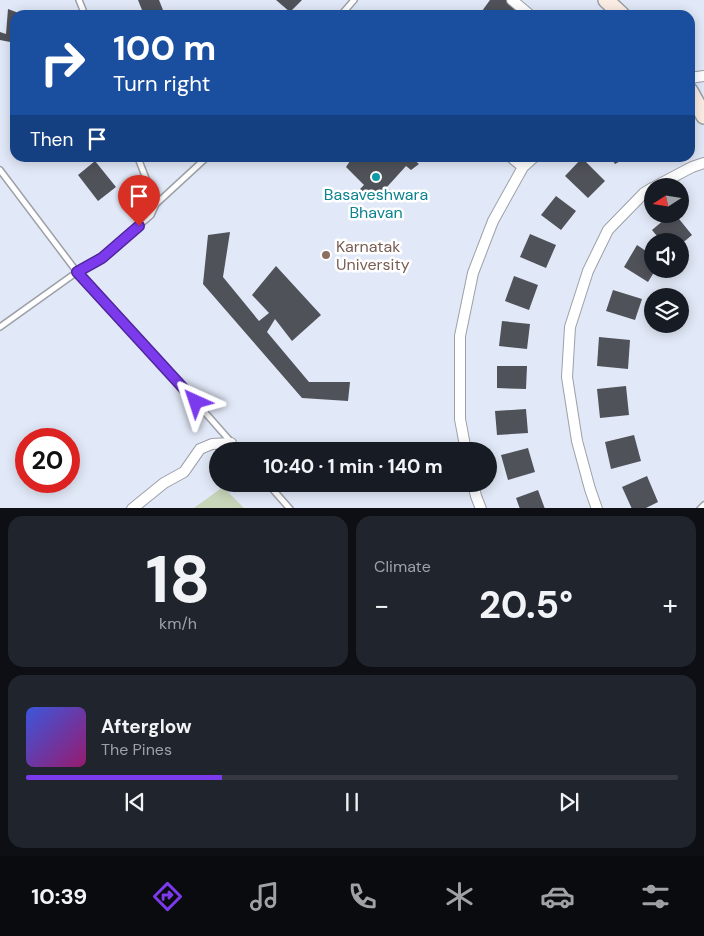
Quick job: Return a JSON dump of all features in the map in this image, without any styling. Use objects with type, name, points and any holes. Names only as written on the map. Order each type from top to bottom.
[{"type":"street","points":[[512,0],[524,10]]},
{"type":"street","points":[[606,0],[617,10]]},
{"type":"street","points":[[695,100],[704,116]]},
{"type":"street","points":[[517,162],[523,167]]},
{"type":"street","points":[[464,442],[460,420],[460,336],[473,273],[493,221],[523,167],[529,162]]},
{"type":"street","points":[[671,178],[692,167],[704,164]]},
{"type":"street","points":[[597,508],[577,441],[567,377],[570,327],[588,272],[608,230],[644,193]]},
{"type":"street","points":[[132,508],[164,483],[184,472],[200,449],[209,445]]},
{"type":"street","points":[[475,492],[481,508]]},
{"type":"lane","points":[[345,10],[354,0]]},
{"type":"lane","points":[[140,162],[156,204]]},
{"type":"lane","points":[[0,327],[77,272],[102,258],[151,215],[156,204],[202,162]]},
{"type":"lane","points":[[0,170],[77,272],[230,442]]},
{"type":"lane","points":[[275,492],[290,508]]},
{"type":"lane","points":[[700,508],[704,505]]},
{"type":"shaded area","name":"Karnatak University","points":[[0,0],[704,0],[704,508],[0,508]]},
{"type":"green space","points":[[216,492],[228,492],[244,508],[194,508]]},
{"type":"building","points":[[138,0],[159,0],[163,10],[142,10]]},
{"type":"building","points":[[276,0],[302,0],[292,10],[288,10]]},
{"type":"building","points":[[490,0],[517,0],[522,10],[483,10]]},
{"type":"building","points":[[8,9],[11,10],[10,42],[0,40],[0,32],[6,34]]},
{"type":"building","points":[[96,162],[116,187],[98,201],[78,175]]},
{"type":"building","name":"Basaveshwara Bhavan","points":[[349,162],[417,162],[419,164],[411,170],[406,166],[387,187],[393,193],[387,200],[378,193],[370,200],[360,189],[364,185],[346,167]]},
{"type":"building","points":[[578,162],[586,162],[605,181],[588,198],[565,176]]},
{"type":"building","points":[[556,196],[576,211],[561,230],[541,215]]},
{"type":"building","points":[[660,223],[682,223],[692,235],[689,238],[689,233],[654,233],[652,230]]},
{"type":"building","points":[[230,232],[223,277],[259,321],[269,313],[252,295],[276,266],[321,315],[292,341],[275,319],[267,332],[309,382],[350,382],[348,401],[302,398],[203,284],[208,235]]},
{"type":"building","points":[[530,234],[556,245],[546,268],[520,257]]},
{"type":"building","points":[[637,245],[644,250],[644,278],[650,278],[648,282],[624,267]]},
{"type":"building","points":[[514,276],[538,285],[529,310],[505,301]]},
{"type":"building","points":[[613,290],[642,299],[635,320],[606,311]]},
{"type":"building","points":[[502,321],[530,324],[527,349],[499,346]]},
{"type":"building","points":[[599,337],[630,340],[628,369],[597,366]]},
{"type":"building","points":[[497,366],[527,366],[526,389],[497,388]]},
{"type":"building","points":[[626,386],[629,415],[600,418],[597,389]]},
{"type":"building","points":[[526,409],[528,433],[497,435],[495,411]]},
{"type":"building","points":[[634,435],[641,461],[611,469],[605,442]]},
{"type":"building","points":[[528,448],[535,472],[508,480],[501,455]]},
{"type":"building","points":[[647,476],[658,502],[646,508],[632,508],[622,487]]},
{"type":"building","points":[[538,490],[545,508],[520,508],[516,498]]},
{"type":"place","name":"Basaveshwara Bhavan","points":[[376,177]]},
{"type":"place","name":"Karnatak University","points":[[326,255]]},
{"type":"route","points":[[139,226],[102,258],[77,272],[196,402]]}]
